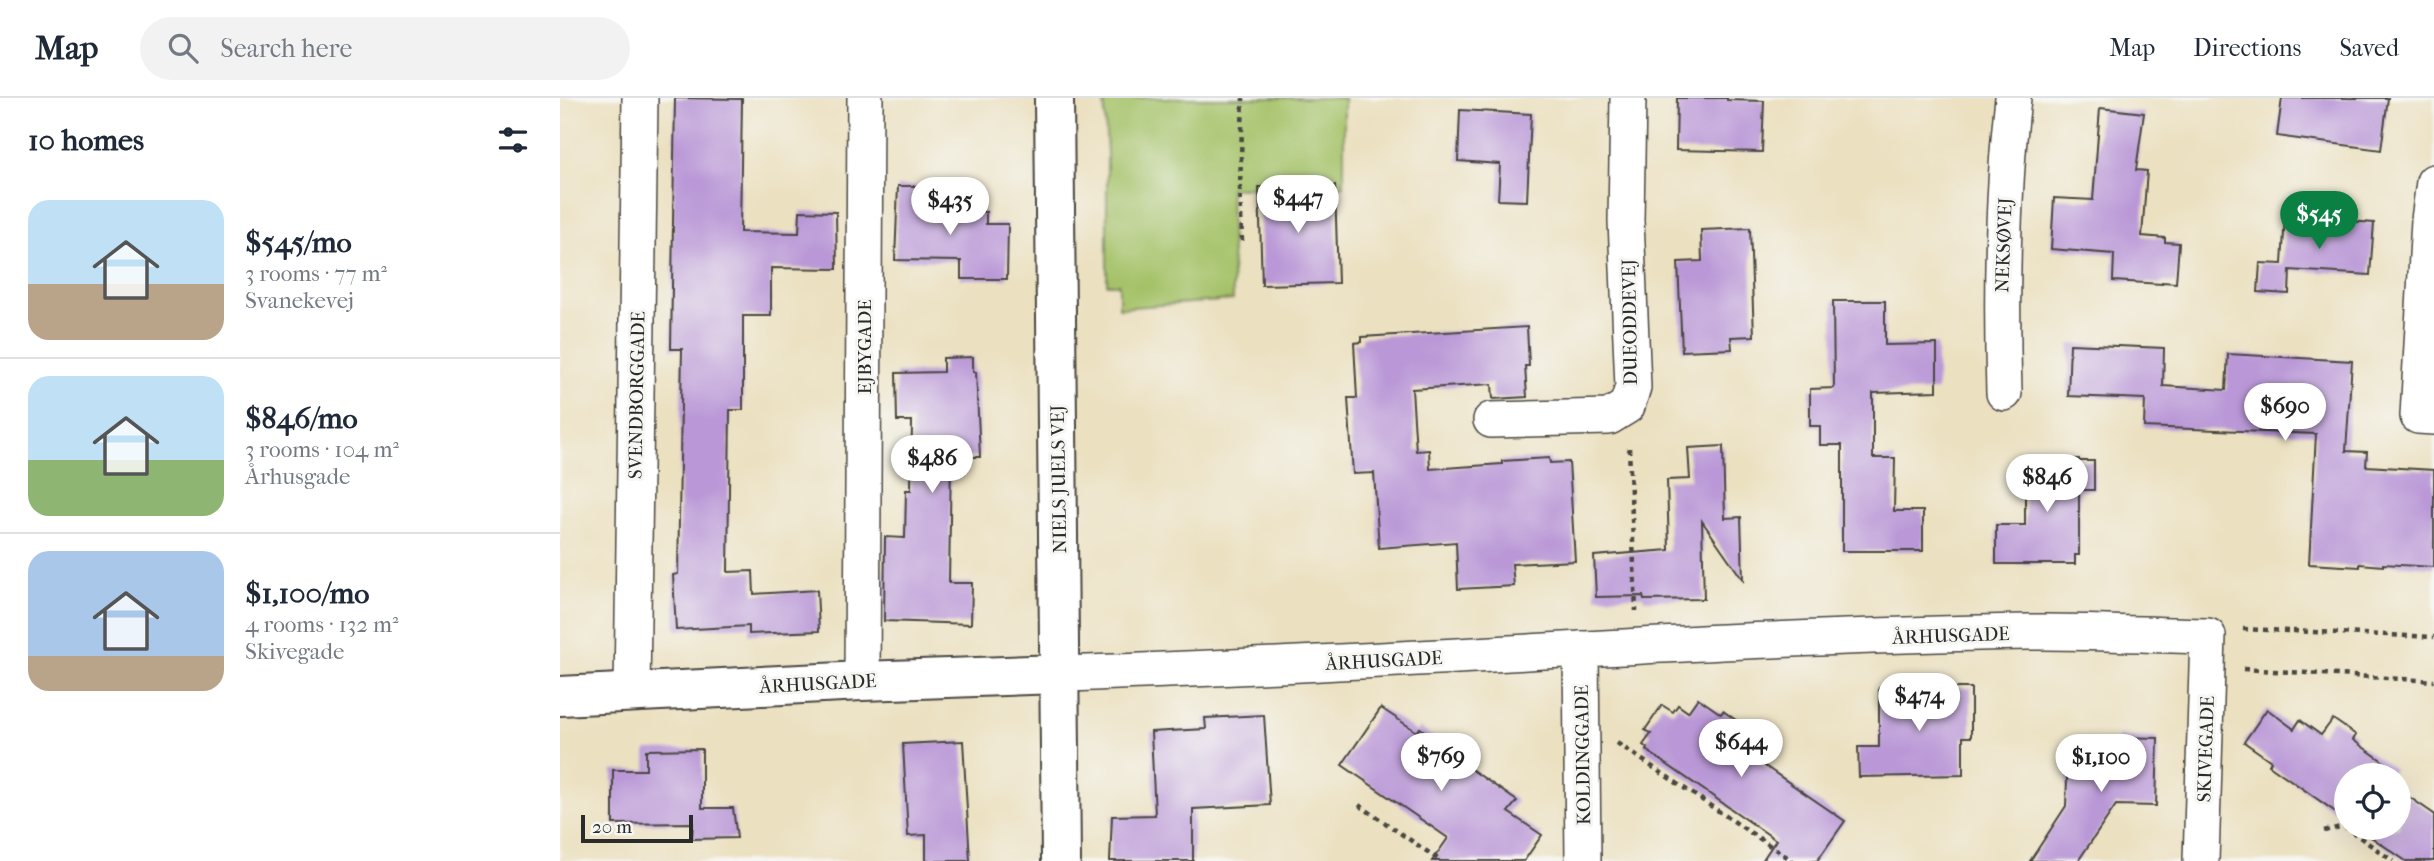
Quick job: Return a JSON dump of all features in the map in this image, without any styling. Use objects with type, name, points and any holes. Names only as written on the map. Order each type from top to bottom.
[{"type":"street","name":"SVENDBORGGADE","points":[[632,692],[640,98]]},
{"type":"street","name":"EJBYGADE","points":[[862,681],[864,98]]},
{"type":"street","name":"NIELS JUELS VEJ","points":[[1054,98],[1061,861]]},
{"type":"street","name":"DUEODDEVEJ","points":[[1491,421],[1609,417],[1627,406],[1633,387],[1626,220],[1629,98]]},
{"type":"street","name":"NEKSØVEJ","points":[[2004,393],[2001,295],[2004,187],[2013,98]]},
{"type":"street","points":[[2434,182],[2429,220],[2418,416],[2434,418]]},
{"type":"street","name":"ÅRHUSGADE","points":[[560,696],[1324,663],[1636,646],[2031,632],[2208,636]]},
{"type":"street","name":"SKIVEGADE","points":[[2201,861],[2208,636]]},
{"type":"street","name":"KOLDINGGADE","points":[[1581,649],[1583,861]]},
{"type":"path","points":[[1242,241],[1240,187],[1243,98]]},
{"type":"path","points":[[1627,406],[1636,646]]},
{"type":"path","points":[[2434,637],[2249,628],[2208,636],[2233,668],[2434,681]]},
{"type":"path","points":[[1582,719],[1793,861]]},
{"type":"path","points":[[1359,805],[1441,861]]},
{"type":"path","points":[[2324,831],[2344,826],[2393,861]]},
{"type":"green space","points":[[1104,98],[1344,98],[1344,186],[1230,188],[1233,300],[1119,308],[1119,284],[1107,284]]},
{"type":"building","points":[[675,98],[742,99],[740,232],[799,233],[800,211],[836,212],[837,269],[771,268],[771,316],[743,316],[743,410],[730,410],[728,572],[753,571],[754,594],[817,590],[819,631],[749,634],[749,626],[676,630],[673,575],[678,574],[682,349],[671,349]]},
{"type":"building","points":[[1677,98],[1764,101],[1762,152],[1676,150]]},
{"type":"building","points":[[2282,98],[2388,98],[2381,150],[2277,136]]},
{"type":"building","points":[[2100,108],[2144,113],[2136,170],[2147,171],[2142,236],[2165,238],[2165,242],[2179,243],[2176,283],[2113,281],[2114,254],[2051,249],[2054,198],[2093,200]]},
{"type":"building","points":[[1460,110],[1531,114],[1527,201],[1498,200],[1500,164],[1458,161]]},
{"type":"building","points":[[898,186],[930,186],[929,212],[986,212],[986,224],[1008,224],[1007,279],[961,279],[961,261],[895,260]]},
{"type":"building","points":[[1335,186],[1338,283],[1262,285],[1259,187]]},
{"type":"building","points":[[2285,216],[2374,223],[2370,275],[2290,270],[2289,294],[2258,292],[2260,263],[2282,264]]},
{"type":"building","points":[[1750,228],[1754,336],[1731,337],[1732,349],[1682,351],[1678,262],[1702,261],[1701,230]]},
{"type":"building","points":[[1833,301],[1885,301],[1885,345],[1937,344],[1937,391],[1873,393],[1873,458],[1895,458],[1894,511],[1923,511],[1923,551],[1842,551],[1842,445],[1820,445],[1820,426],[1810,426],[1810,389],[1834,388]]},
{"type":"building","points":[[1527,327],[1527,397],[1493,399],[1492,384],[1412,389],[1416,451],[1429,450],[1430,469],[1549,458],[1550,463],[1569,462],[1575,561],[1512,564],[1514,586],[1458,589],[1456,542],[1379,548],[1374,473],[1353,474],[1348,398],[1357,398],[1354,343],[1362,342],[1362,337]]},
{"type":"building","points":[[2070,344],[2164,348],[2163,386],[2226,390],[2228,354],[2352,361],[2346,451],[2367,452],[2366,466],[2434,470],[2434,567],[2309,564],[2316,434],[2144,427],[2145,399],[2068,396]]},
{"type":"building","points":[[973,357],[980,457],[951,457],[949,583],[972,583],[971,624],[884,621],[885,537],[905,538],[906,490],[911,490],[912,421],[897,421],[896,373],[943,372],[943,358]]},
{"type":"building","points":[[1723,446],[1725,518],[1741,517],[1743,580],[1702,521],[1704,599],[1644,600],[1643,596],[1596,597],[1594,556],[1669,550],[1667,480],[1690,479],[1688,448]]},
{"type":"building","points":[[2025,460],[2094,461],[2094,490],[2079,490],[2079,555],[2075,555],[2075,564],[1996,564],[1996,525],[2025,525]]},
{"type":"building","points":[[1879,688],[1971,688],[1971,737],[1963,737],[1963,775],[1859,777],[1858,747],[1879,747]]},
{"type":"building","points":[[1698,698],[1721,714],[1723,711],[1758,736],[1746,753],[1845,821],[1817,861],[1762,861],[1776,840],[1646,750],[1643,745],[1651,734],[1645,730],[1662,705],[1673,712],[1678,705],[1688,712]]},
{"type":"building","points":[[1381,708],[1417,732],[1420,728],[1451,750],[1449,754],[1517,801],[1508,812],[1542,835],[1524,861],[1432,861],[1448,838],[1342,765]]},
{"type":"building","points":[[2267,709],[2294,729],[2300,720],[2321,735],[2333,719],[2356,735],[2353,740],[2386,763],[2334,763],[2334,811],[2269,765],[2271,761],[2244,742]]},
{"type":"building","points":[[1264,715],[1270,805],[1193,809],[1193,861],[1110,861],[1112,816],[1155,815],[1151,732],[1206,729],[1205,718]]},
{"type":"building","points":[[2118,737],[2158,738],[2156,806],[2116,805],[2078,861],[2030,861],[2066,806],[2068,751],[2117,753]]},
{"type":"building","points":[[963,741],[970,861],[926,861],[926,835],[908,836],[903,744]]},
{"type":"building","points":[[702,749],[702,808],[733,808],[737,838],[692,839],[693,823],[613,824],[613,770],[646,770],[646,750]]},
{"type":"building","points":[[2411,798],[2434,814],[2434,861],[2406,861],[2375,840],[2411,840]]}]
